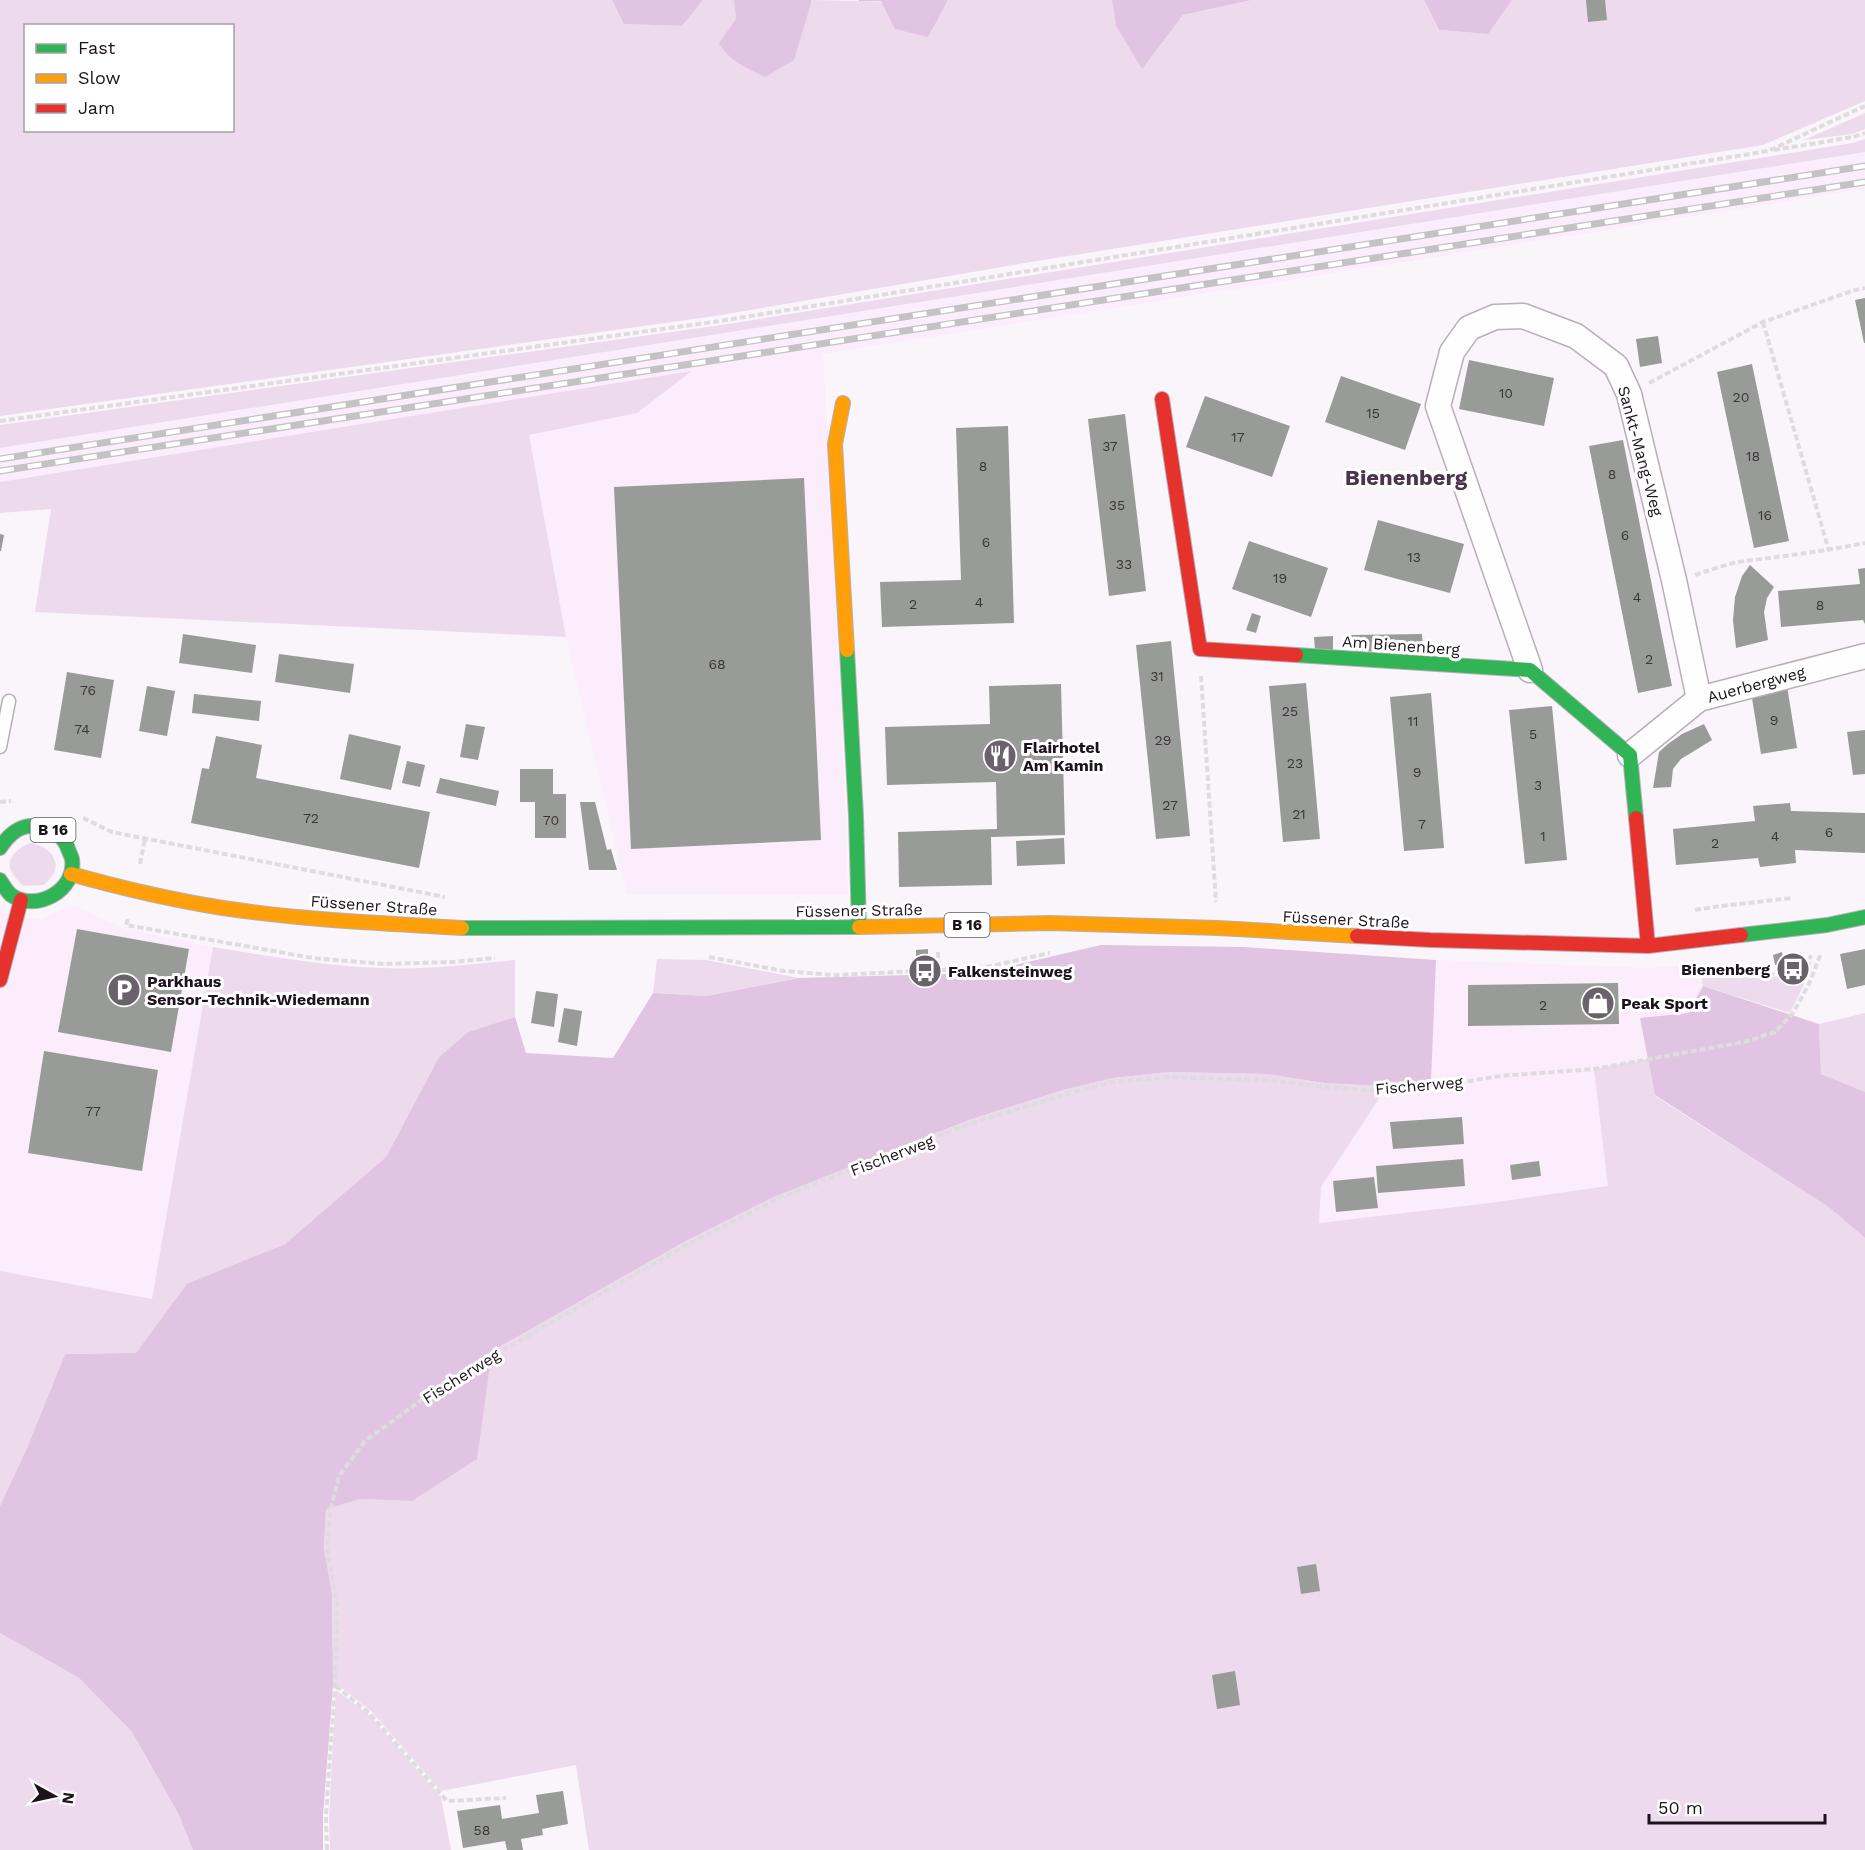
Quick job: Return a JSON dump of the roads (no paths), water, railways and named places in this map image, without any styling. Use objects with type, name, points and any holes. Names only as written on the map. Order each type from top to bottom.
[{"type":"main road","name":"Am Bienenberg","points":[[1162,399],[1200,649],[1530,670]]},
{"type":"main road","points":[[843,404],[835,444],[856,816],[859,927]]},
{"type":"main road","points":[[1530,670],[1630,755],[1648,946]]},
{"type":"main road","name":"B 16","points":[[0,848],[6,837],[18,829],[30,825],[43,826],[64,839],[73,862],[71,874]]},
{"type":"main road","points":[[0,880],[10,894],[21,900],[33,902],[57,895],[66,885],[71,874]]},
{"type":"main road","name":"Füssener Straße","points":[[71,874],[134,891],[223,908],[322,919],[465,928],[859,927],[1050,923],[1218,928],[1430,940],[1648,946],[1827,925],[1865,917]]},
{"type":"main road","points":[[0,980],[21,900]]},
{"type":"street","name":"Sankt-Mang-Weg","points":[[1530,670],[1438,406],[1452,352],[1469,328],[1495,317],[1523,316],[1576,336],[1616,366],[1629,394],[1674,580],[1698,699]]},
{"type":"street","name":"Auerbergweg","points":[[1630,755],[1698,699],[1865,657]]},
{"type":"lane","points":[[0,747],[9,701]]},
{"type":"lane","points":[[0,825],[18,829]]},
{"type":"railway","points":[[0,459],[1865,166]]},
{"type":"railway","points":[[0,471],[1865,182]]},
{"type":"place","name":"Flairhotel Am Kamin","points":[[1000,756]]},
{"type":"place","name":"Bienenberg","points":[[1793,969]]},
{"type":"place","name":"Falkensteinweg","points":[[925,971]]},
{"type":"place","name":"Parkhaus Sensor-Technik-Wiedemann","points":[[124,990]]},
{"type":"place","name":"Peak Sport","points":[[1598,1003]]},
{"type":"district","name":"Bienenberg","points":[[1406,477]]}]
